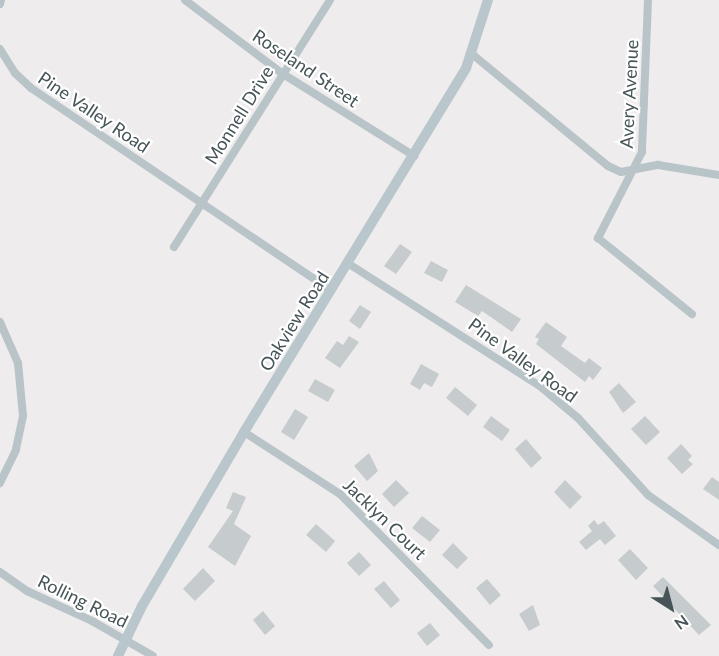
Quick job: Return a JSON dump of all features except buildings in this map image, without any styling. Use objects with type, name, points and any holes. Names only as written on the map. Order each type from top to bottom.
[{"type":"street","name":"Roseland Street","points":[[185,0],[283,74],[414,156]]},
{"type":"street","name":"Monnell Drive","points":[[174,247],[330,0]]},
{"type":"street","name":"Oakview Road","points":[[118,656],[125,639],[244,432],[349,264],[472,54],[488,0]]},
{"type":"street","name":"Avery Avenue","points":[[648,0],[644,133],[636,169],[598,238],[692,314]]},
{"type":"street","name":"Pine Valley Road","points":[[0,49],[15,73],[31,88],[331,290]]},
{"type":"street","points":[[472,54],[608,166],[621,172],[658,165],[719,175]]},
{"type":"street","name":"Pine Valley Road","points":[[349,264],[542,387],[578,418],[648,495],[719,545]]},
{"type":"street","points":[[0,321],[18,363],[23,387],[23,416],[16,450],[0,483]]},
{"type":"street","name":"Jacklyn Court","points":[[244,432],[340,494],[489,645]]},
{"type":"street","name":"Rolling Road","points":[[0,572],[27,591],[125,639],[153,656]]}]
